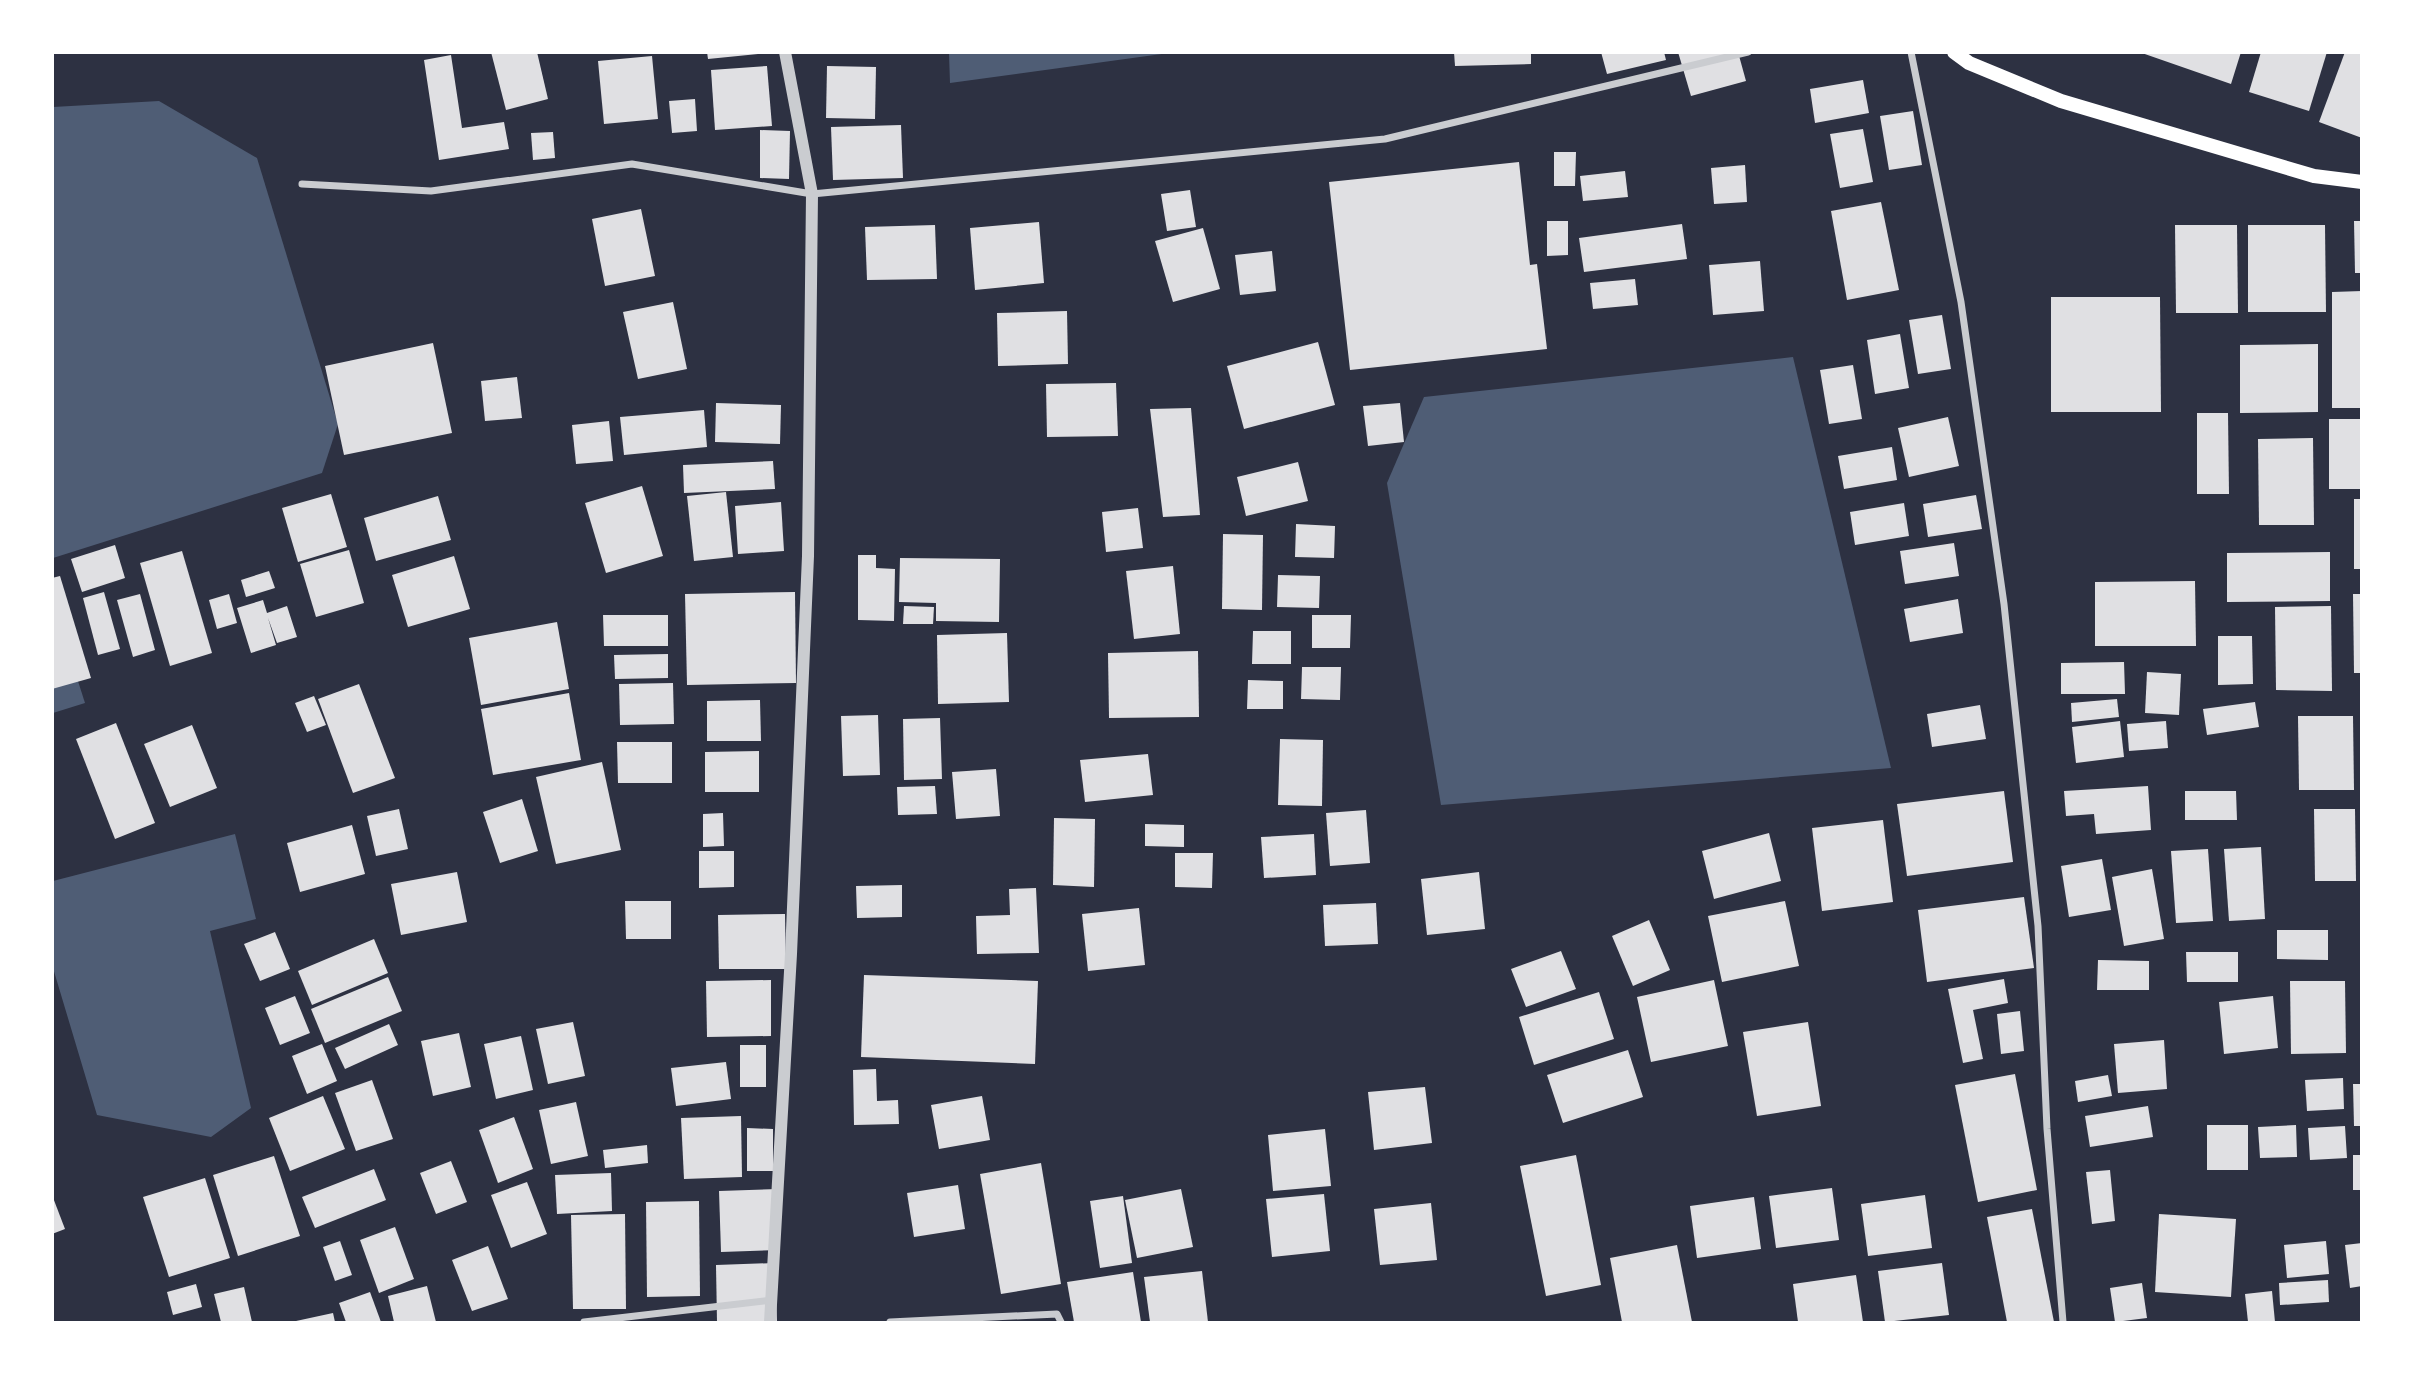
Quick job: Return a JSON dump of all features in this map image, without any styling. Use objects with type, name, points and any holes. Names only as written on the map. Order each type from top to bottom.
[{"type":"main road","points":[[1954,52],[1969,63],[2061,101],[2314,176],[2361,183]]},
{"type":"street","points":[[770,1322],[791,954],[808,556],[812,194],[785,52]]},
{"type":"street","points":[[302,184],[431,191],[632,164],[812,194],[1385,139],[1748,52]]},
{"type":"street","points":[[1911,52],[1961,302],[2004,604],[2038,926],[2047,1129],[2063,1322]]},
{"type":"street","points":[[584,1322],[772,1300]]},
{"type":"street","points":[[890,1322],[1057,1314],[1061,1322]]},
{"type":"water","points":[[949,53],[1169,53],[950,83]]},
{"type":"water","points":[[159,101],[257,158],[338,424],[322,473],[53,558],[53,107]]},
{"type":"water","points":[[1793,357],[1891,768],[1441,805],[1387,483],[1424,397]]},
{"type":"water","points":[[52,600],[85,703],[53,713],[52,713]]},
{"type":"water","points":[[235,834],[256,919],[210,931],[251,1108],[211,1137],[97,1115],[53,968],[53,881]]},
{"type":"building","points":[[491,52],[537,52],[548,99],[506,110]]},
{"type":"building","points":[[707,52],[758,52],[758,54],[708,59]]},
{"type":"building","points":[[1454,52],[1531,52],[1531,64],[1455,66]]},
{"type":"building","points":[[1601,52],[1664,52],[1666,60],[1607,74]]},
{"type":"building","points":[[1678,52],[1738,52],[1746,81],[1691,96]]},
{"type":"building","points":[[2139,52],[2241,52],[2231,84]]},
{"type":"building","points":[[2261,52],[2327,52],[2309,111],[2249,92]]},
{"type":"building","points":[[2345,52],[2362,52],[2362,138],[2319,122]]},
{"type":"building","points":[[451,55],[462,128],[504,122],[509,149],[439,160],[424,60]]},
{"type":"building","points":[[652,56],[658,119],[604,124],[598,61]]},
{"type":"building","points":[[767,66],[772,126],[715,130],[711,70]]},
{"type":"building","points":[[827,66],[876,67],[875,119],[826,118]]},
{"type":"building","points":[[1863,80],[1869,113],[1815,123],[1810,89]]},
{"type":"building","points":[[695,99],[697,131],[672,133],[669,101]]},
{"type":"building","points":[[1913,111],[1922,165],[1889,170],[1880,116]]},
{"type":"building","points":[[901,125],[903,178],[833,180],[831,127]]},
{"type":"building","points":[[1863,129],[1873,182],[1840,188],[1830,134]]},
{"type":"building","points":[[760,130],[790,131],[789,179],[760,178]]},
{"type":"building","points":[[553,132],[555,158],[533,160],[531,133]]},
{"type":"building","points":[[1554,152],[1576,152],[1575,186],[1554,186]]},
{"type":"building","points":[[1519,162],[1530,265],[1537,264],[1547,349],[1350,370],[1329,182]]},
{"type":"building","points":[[1745,165],[1747,202],[1714,204],[1711,168]]},
{"type":"building","points":[[1625,171],[1628,197],[1583,201],[1580,176]]},
{"type":"building","points":[[1190,190],[1196,227],[1167,231],[1161,194]]},
{"type":"building","points":[[1881,202],[1899,290],[1847,300],[1831,211]]},
{"type":"building","points":[[641,209],[655,276],[605,286],[592,219]]},
{"type":"building","points":[[1547,221],[1568,221],[1568,255],[1547,256]]},
{"type":"building","points":[[2354,221],[2362,221],[2362,273],[2355,273]]},
{"type":"building","points":[[1039,222],[1044,283],[975,290],[970,228]]},
{"type":"building","points":[[1682,224],[1687,259],[1584,272],[1579,238]]},
{"type":"building","points":[[935,225],[937,279],[867,280],[865,227]]},
{"type":"building","points":[[2175,225],[2237,225],[2238,313],[2176,313]]},
{"type":"building","points":[[2248,225],[2325,225],[2326,312],[2248,312]]},
{"type":"building","points":[[1203,228],[1220,289],[1173,302],[1155,241]]},
{"type":"building","points":[[1272,251],[1276,291],[1240,295],[1235,255]]},
{"type":"building","points":[[1760,261],[1764,311],[1713,315],[1709,265]]},
{"type":"building","points":[[1635,279],[1638,305],[1593,309],[1590,283]]},
{"type":"building","points":[[2362,291],[2362,408],[2332,408],[2332,292]]},
{"type":"building","points":[[2051,297],[2160,297],[2161,412],[2051,412]]},
{"type":"building","points":[[673,302],[687,369],[638,379],[623,312]]},
{"type":"building","points":[[1067,311],[1068,364],[998,366],[997,313]]},
{"type":"building","points":[[1942,315],[1951,369],[1918,374],[1909,320]]},
{"type":"building","points":[[1900,334],[1909,388],[1875,394],[1867,340]]},
{"type":"building","points":[[1318,342],[1335,405],[1244,429],[1227,366]]},
{"type":"building","points":[[433,343],[452,433],[344,455],[325,366]]},
{"type":"building","points":[[2318,344],[2318,412],[2240,413],[2240,345]]},
{"type":"building","points":[[1853,365],[1862,419],[1829,424],[1820,370]]},
{"type":"building","points":[[517,377],[522,418],[485,421],[481,381]]},
{"type":"building","points":[[1116,383],[1118,436],[1047,437],[1046,384]]},
{"type":"building","points":[[716,403],[781,405],[780,444],[715,442]]},
{"type":"building","points":[[1400,403],[1404,442],[1368,446],[1363,406]]},
{"type":"building","points":[[1191,408],[1200,515],[1163,517],[1150,409]]},
{"type":"building","points":[[704,410],[707,447],[624,455],[620,417]]},
{"type":"building","points":[[2197,413],[2228,413],[2229,494],[2197,494]]},
{"type":"building","points":[[1948,417],[1959,466],[1909,477],[1898,428]]},
{"type":"building","points":[[2329,419],[2362,419],[2362,489],[2329,489]]},
{"type":"building","points":[[609,421],[613,461],[576,464],[572,425]]},
{"type":"building","points":[[2313,438],[2314,525],[2259,525],[2258,439]]},
{"type":"building","points":[[1892,447],[1897,480],[1844,489],[1838,456]]},
{"type":"building","points":[[773,461],[775,489],[684,493],[683,465]]},
{"type":"building","points":[[1298,462],[1308,501],[1246,516],[1237,477]]},
{"type":"building","points":[[642,486],[663,556],[606,573],[585,503]]},
{"type":"building","points":[[726,492],[733,557],[694,561],[687,496]]},
{"type":"building","points":[[331,494],[347,547],[298,562],[282,508]]},
{"type":"building","points":[[1976,495],[1982,529],[1928,537],[1923,504]]},
{"type":"building","points":[[438,496],[451,540],[376,561],[364,518]]},
{"type":"building","points":[[2354,499],[2362,499],[2362,569],[2354,569]]},
{"type":"building","points":[[781,502],[784,551],[738,554],[735,506]]},
{"type":"building","points":[[1904,503],[1909,536],[1855,545],[1850,512]]},
{"type":"building","points":[[1138,508],[1143,548],[1106,552],[1102,512]]},
{"type":"building","points":[[1296,524],[1335,526],[1334,558],[1295,557]]},
{"type":"building","points":[[1223,534],[1263,535],[1262,610],[1222,609]]},
{"type":"building","points":[[1954,543],[1959,576],[1905,584],[1900,551]]},
{"type":"building","points":[[115,545],[125,578],[82,592],[71,559]]},
{"type":"building","points":[[349,550],[364,603],[316,617],[300,564]]},
{"type":"building","points":[[182,551],[212,653],[170,666],[140,563]]},
{"type":"building","points":[[2330,552],[2330,601],[2227,602],[2227,553]]},
{"type":"building","points":[[858,555],[876,555],[876,568],[895,569],[894,621],[858,620]]},
{"type":"building","points":[[454,556],[470,609],[408,627],[392,575]]},
{"type":"building","points":[[900,558],[1000,559],[999,622],[936,621],[936,603],[899,602]]},
{"type":"building","points":[[1173,566],[1180,634],[1134,639],[1126,571]]},
{"type":"building","points":[[269,571],[275,588],[246,597],[241,580]]},
{"type":"building","points":[[1278,575],[1320,576],[1319,608],[1277,607]]},
{"type":"building","points":[[60,576],[91,678],[52,689],[52,578]]},
{"type":"building","points":[[2195,581],[2196,646],[2095,646],[2095,582]]},
{"type":"building","points":[[104,592],[120,649],[98,655],[83,598]]},
{"type":"building","points":[[795,592],[796,683],[687,685],[685,594]]},
{"type":"building","points":[[140,594],[155,650],[133,657],[117,600]]},
{"type":"building","points":[[229,594],[237,623],[217,629],[209,600]]},
{"type":"building","points":[[2353,594],[2362,594],[2362,673],[2354,673]]},
{"type":"building","points":[[1958,599],[1963,633],[1910,642],[1904,609]]},
{"type":"building","points":[[263,600],[267,613],[287,606],[297,637],[277,643],[268,618],[276,645],[251,653],[237,608]]},
{"type":"building","points":[[904,606],[934,607],[933,624],[903,624]]},
{"type":"building","points":[[2331,606],[2332,691],[2276,690],[2275,607]]},
{"type":"building","points":[[603,615],[668,615],[668,646],[604,646]]},
{"type":"building","points":[[1312,615],[1351,615],[1350,648],[1312,648]]},
{"type":"building","points":[[557,622],[569,689],[481,705],[469,638]]},
{"type":"building","points":[[1253,631],[1291,631],[1291,664],[1252,664]]},
{"type":"building","points":[[1007,633],[1009,702],[938,704],[937,635]]},
{"type":"building","points":[[2218,636],[2252,636],[2253,684],[2218,685]]},
{"type":"building","points":[[1198,651],[1199,717],[1109,718],[1108,653]]},
{"type":"building","points":[[668,654],[668,678],[615,679],[614,655]]},
{"type":"building","points":[[2124,662],[2125,694],[2061,694],[2061,663]]},
{"type":"building","points":[[1302,667],[1341,667],[1340,700],[1301,699]]},
{"type":"building","points":[[2147,672],[2181,674],[2179,715],[2145,713]]},
{"type":"building","points":[[1248,680],[1283,681],[1283,709],[1247,709]]},
{"type":"building","points":[[673,683],[674,724],[620,725],[619,684]]},
{"type":"building","points":[[359,684],[395,778],[353,793],[318,699]]},
{"type":"building","points":[[569,693],[581,760],[493,775],[481,709]]},
{"type":"building","points":[[314,696],[326,725],[307,732],[295,703]]},
{"type":"building","points":[[2117,699],[2119,717],[2072,722],[2071,703]]},
{"type":"building","points":[[760,700],[761,741],[707,741],[707,701]]},
{"type":"building","points":[[2255,702],[2259,727],[2207,735],[2203,709]]},
{"type":"building","points":[[1980,705],[1986,739],[1932,747],[1927,714]]},
{"type":"building","points":[[878,715],[880,775],[843,776],[841,716]]},
{"type":"building","points":[[2298,716],[2353,716],[2354,790],[2299,790]]},
{"type":"building","points":[[940,718],[942,779],[904,780],[903,719]]},
{"type":"building","points":[[2120,721],[2124,757],[2076,763],[2072,727]]},
{"type":"building","points":[[2166,721],[2168,748],[2129,751],[2127,724]]},
{"type":"building","points":[[116,723],[155,823],[115,839],[76,739]]},
{"type":"building","points":[[192,725],[217,788],[170,807],[144,744]]},
{"type":"building","points":[[1280,739],[1323,740],[1322,806],[1278,805]]},
{"type":"building","points":[[617,742],[672,742],[672,783],[618,783]]},
{"type":"building","points":[[759,751],[759,792],[705,792],[705,752]]},
{"type":"building","points":[[1148,754],[1153,795],[1085,802],[1080,760]]},
{"type":"building","points":[[602,762],[621,850],[556,864],[536,777]]},
{"type":"building","points":[[996,769],[1000,816],[956,819],[952,772]]},
{"type":"building","points":[[935,786],[937,814],[898,815],[897,787]]},
{"type":"building","points":[[2148,786],[2151,830],[2096,834],[2094,814],[2066,816],[2064,791]]},
{"type":"building","points":[[2004,791],[2013,862],[1907,876],[1897,804]]},
{"type":"building","points":[[2185,791],[2236,791],[2237,820],[2185,820]]},
{"type":"building","points":[[522,799],[538,851],[500,863],[483,812]]},
{"type":"building","points":[[399,809],[408,849],[376,856],[367,816]]},
{"type":"building","points":[[2314,809],[2355,809],[2356,881],[2315,881]]},
{"type":"building","points":[[1366,810],[1370,863],[1330,866],[1326,813]]},
{"type":"building","points":[[723,813],[724,846],[703,847],[703,814]]},
{"type":"building","points":[[1054,818],[1095,819],[1094,887],[1053,885]]},
{"type":"building","points":[[1883,820],[1893,902],[1822,911],[1812,828]]},
{"type":"building","points":[[1145,824],[1184,825],[1184,847],[1145,846]]},
{"type":"building","points":[[352,825],[365,874],[300,892],[287,843]]},
{"type":"building","points":[[1769,833],[1781,881],[1714,899],[1702,851]]},
{"type":"building","points":[[1314,834],[1316,875],[1264,878],[1261,837]]},
{"type":"building","points":[[2261,847],[2265,919],[2229,921],[2224,849]]},
{"type":"building","points":[[2208,849],[2213,921],[2176,923],[2171,851]]},
{"type":"building","points":[[699,851],[734,851],[734,887],[699,888]]},
{"type":"building","points":[[1175,853],[1213,853],[1212,888],[1175,887]]},
{"type":"building","points":[[2102,859],[2111,910],[2069,917],[2061,866]]},
{"type":"building","points":[[2152,869],[2164,939],[2124,946],[2112,877]]},
{"type":"building","points":[[457,872],[467,922],[401,935],[391,884]]},
{"type":"building","points":[[1479,872],[1485,929],[1427,935],[1421,879]]},
{"type":"building","points":[[902,885],[902,917],[857,918],[856,886]]},
{"type":"building","points":[[1036,888],[1039,953],[977,954],[976,916],[1010,915],[1009,889]]},
{"type":"building","points":[[2024,897],[2034,968],[1927,982],[1918,910]]},
{"type":"building","points":[[625,901],[671,901],[671,939],[626,939]]},
{"type":"building","points":[[1785,901],[1799,966],[1722,982],[1708,916]]},
{"type":"building","points":[[1376,903],[1378,944],[1325,946],[1323,905]]},
{"type":"building","points":[[1139,908],[1145,965],[1088,971],[1082,914]]},
{"type":"building","points":[[785,914],[786,969],[719,969],[718,915]]},
{"type":"building","points":[[1649,920],[1670,970],[1633,986],[1612,936]]},
{"type":"building","points":[[2277,930],[2328,930],[2328,960],[2277,959]]},
{"type":"building","points":[[275,932],[290,969],[260,981],[244,944]]},
{"type":"building","points":[[374,939],[388,973],[312,1005],[298,971]]},
{"type":"building","points":[[1561,951],[1576,989],[1526,1007],[1511,969]]},
{"type":"building","points":[[2186,952],[2238,952],[2238,982],[2187,982]]},
{"type":"building","points":[[2098,960],[2149,961],[2149,990],[2097,990]]},
{"type":"building","points":[[864,975],[1038,981],[1035,1064],[861,1057]]},
{"type":"building","points":[[388,977],[402,1011],[325,1043],[311,1009]]},
{"type":"building","points":[[2004,979],[2008,1003],[1973,1010],[1983,1059],[1963,1063],[1948,989]]},
{"type":"building","points":[[771,980],[771,1036],[707,1037],[706,981]]},
{"type":"building","points":[[1714,980],[1728,1046],[1651,1062],[1637,997]]},
{"type":"building","points":[[2290,981],[2345,981],[2346,1053],[2291,1054]]},
{"type":"building","points":[[1599,992],[1614,1039],[1534,1065],[1519,1017]]},
{"type":"building","points":[[295,996],[310,1033],[280,1045],[265,1008]]},
{"type":"building","points":[[2273,996],[2278,1048],[2224,1054],[2219,1002]]},
{"type":"building","points":[[2020,1011],[2024,1051],[2001,1054],[1997,1014]]},
{"type":"building","points":[[573,1022],[585,1076],[548,1084],[536,1029]]},
{"type":"building","points":[[1808,1022],[1821,1106],[1757,1116],[1743,1032]]},
{"type":"building","points":[[389,1024],[398,1045],[345,1069],[335,1048]]},
{"type":"building","points":[[459,1033],[471,1087],[433,1096],[421,1041]]},
{"type":"building","points":[[521,1036],[533,1090],[496,1099],[484,1044]]},
{"type":"building","points":[[2164,1040],[2167,1089],[2118,1093],[2114,1044]]},
{"type":"building","points":[[322,1044],[337,1081],[307,1094],[292,1056]]},
{"type":"building","points":[[740,1045],[766,1045],[766,1087],[740,1087]]},
{"type":"building","points":[[1628,1050],[1643,1097],[1563,1123],[1547,1075]]},
{"type":"building","points":[[726,1062],[731,1099],[676,1106],[671,1068]]},
{"type":"building","points":[[876,1069],[877,1101],[898,1100],[899,1124],[854,1125],[853,1070]]},
{"type":"building","points":[[2015,1074],[2037,1190],[1978,1202],[1955,1085]]},
{"type":"building","points":[[2108,1075],[2112,1096],[2078,1102],[2075,1081]]},
{"type":"building","points":[[2343,1078],[2344,1109],[2307,1111],[2305,1080]]},
{"type":"building","points":[[372,1080],[393,1139],[356,1151],[335,1093]]},
{"type":"building","points":[[2353,1084],[2362,1084],[2362,1126],[2354,1126]]},
{"type":"building","points":[[1425,1087],[1432,1143],[1374,1150],[1368,1092]]},
{"type":"building","points":[[323,1096],[345,1149],[290,1171],[269,1118]]},
{"type":"building","points":[[982,1096],[990,1140],[939,1149],[931,1105]]},
{"type":"building","points":[[576,1102],[588,1156],[551,1164],[539,1110]]},
{"type":"building","points":[[2148,1106],[2153,1137],[2090,1147],[2085,1116]]},
{"type":"building","points":[[741,1116],[742,1177],[684,1179],[681,1118]]},
{"type":"building","points":[[514,1117],[533,1169],[498,1183],[479,1130]]},
{"type":"building","points":[[2207,1125],[2248,1125],[2248,1170],[2207,1170]]},
{"type":"building","points":[[2296,1125],[2297,1157],[2260,1158],[2258,1127]]},
{"type":"building","points":[[2345,1126],[2347,1158],[2310,1160],[2308,1128]]},
{"type":"building","points":[[747,1128],[773,1129],[773,1171],[747,1171]]},
{"type":"building","points":[[1325,1129],[1331,1186],[1273,1191],[1268,1135]]},
{"type":"building","points":[[647,1145],[648,1163],[605,1168],[603,1150]]},
{"type":"building","points":[[1576,1155],[1601,1285],[1546,1296],[1520,1166]]},
{"type":"building","points":[[2353,1155],[2362,1155],[2362,1190],[2353,1190]]},
{"type":"building","points":[[274,1156],[300,1236],[238,1256],[213,1175]]},
{"type":"building","points":[[451,1161],[467,1202],[436,1214],[420,1173]]},
{"type":"building","points":[[1041,1163],[1061,1284],[1001,1294],[980,1174]]},
{"type":"building","points":[[374,1169],[386,1200],[315,1228],[302,1197]]},
{"type":"building","points":[[2110,1170],[2115,1221],[2092,1224],[2086,1172]]},
{"type":"building","points":[[611,1173],[612,1211],[557,1214],[555,1175]]},
{"type":"building","points":[[205,1178],[230,1258],[169,1277],[143,1197]]},
{"type":"building","points":[[527,1182],[547,1234],[511,1248],[491,1195]]},
{"type":"building","points":[[958,1185],[965,1229],[914,1237],[907,1193]]},
{"type":"building","points":[[1832,1188],[1839,1240],[1776,1248],[1769,1196]]},
{"type":"building","points":[[778,1189],[780,1250],[721,1252],[719,1191]]},
{"type":"building","points":[[1181,1189],[1193,1247],[1137,1258],[1125,1200]]},
{"type":"building","points":[[1324,1194],[1330,1251],[1272,1257],[1266,1199]]},
{"type":"building","points":[[52,1195],[65,1229],[52,1234]]},
{"type":"building","points":[[1925,1195],[1932,1248],[1868,1256],[1861,1204]]},
{"type":"building","points":[[1123,1196],[1132,1263],[1100,1268],[1090,1201]]},
{"type":"building","points":[[1754,1197],[1761,1249],[1697,1258],[1690,1206]]},
{"type":"building","points":[[699,1201],[700,1296],[647,1297],[646,1202]]},
{"type":"building","points":[[1431,1203],[1437,1260],[1380,1265],[1374,1209]]},
{"type":"building","points":[[2032,1209],[2054,1322],[2007,1322],[1987,1217]]},
{"type":"building","points":[[625,1214],[626,1309],[573,1309],[571,1215]]},
{"type":"building","points":[[2159,1214],[2236,1219],[2231,1297],[2155,1292]]},
{"type":"building","points":[[395,1227],[414,1279],[379,1293],[360,1240]]},
{"type":"building","points":[[340,1241],[352,1275],[335,1281],[323,1247]]},
{"type":"building","points":[[2326,1241],[2329,1274],[2287,1278],[2284,1245]]},
{"type":"building","points":[[2362,1243],[2362,1286],[2350,1288],[2345,1245]]},
{"type":"building","points":[[1677,1245],[1692,1322],[1622,1322],[1610,1258]]},
{"type":"building","points":[[488,1246],[508,1299],[472,1311],[452,1260]]},
{"type":"building","points":[[775,1263],[777,1322],[717,1322],[716,1265]]},
{"type":"building","points":[[1942,1263],[1949,1315],[1885,1322],[1878,1271]]},
{"type":"building","points":[[1202,1271],[1208,1322],[1150,1322],[1144,1277]]},
{"type":"building","points":[[1133,1272],[1141,1322],[1074,1322],[1067,1282]]},
{"type":"building","points":[[1856,1275],[1863,1322],[1798,1322],[1793,1284]]},
{"type":"building","points":[[2328,1280],[2329,1302],[2280,1305],[2279,1283]]},
{"type":"building","points":[[2142,1283],[2147,1318],[2115,1322],[2110,1288]]},
{"type":"building","points":[[196,1284],[202,1307],[173,1315],[167,1292]]},
{"type":"building","points":[[427,1286],[436,1322],[394,1322],[388,1296]]},
{"type":"building","points":[[244,1287],[252,1322],[221,1322],[214,1294]]},
{"type":"building","points":[[2272,1291],[2275,1322],[2248,1322],[2245,1294]]},
{"type":"building","points":[[370,1292],[381,1322],[346,1322],[339,1303]]},
{"type":"building","points":[[333,1313],[335,1322],[296,1322],[296,1321]]}]
